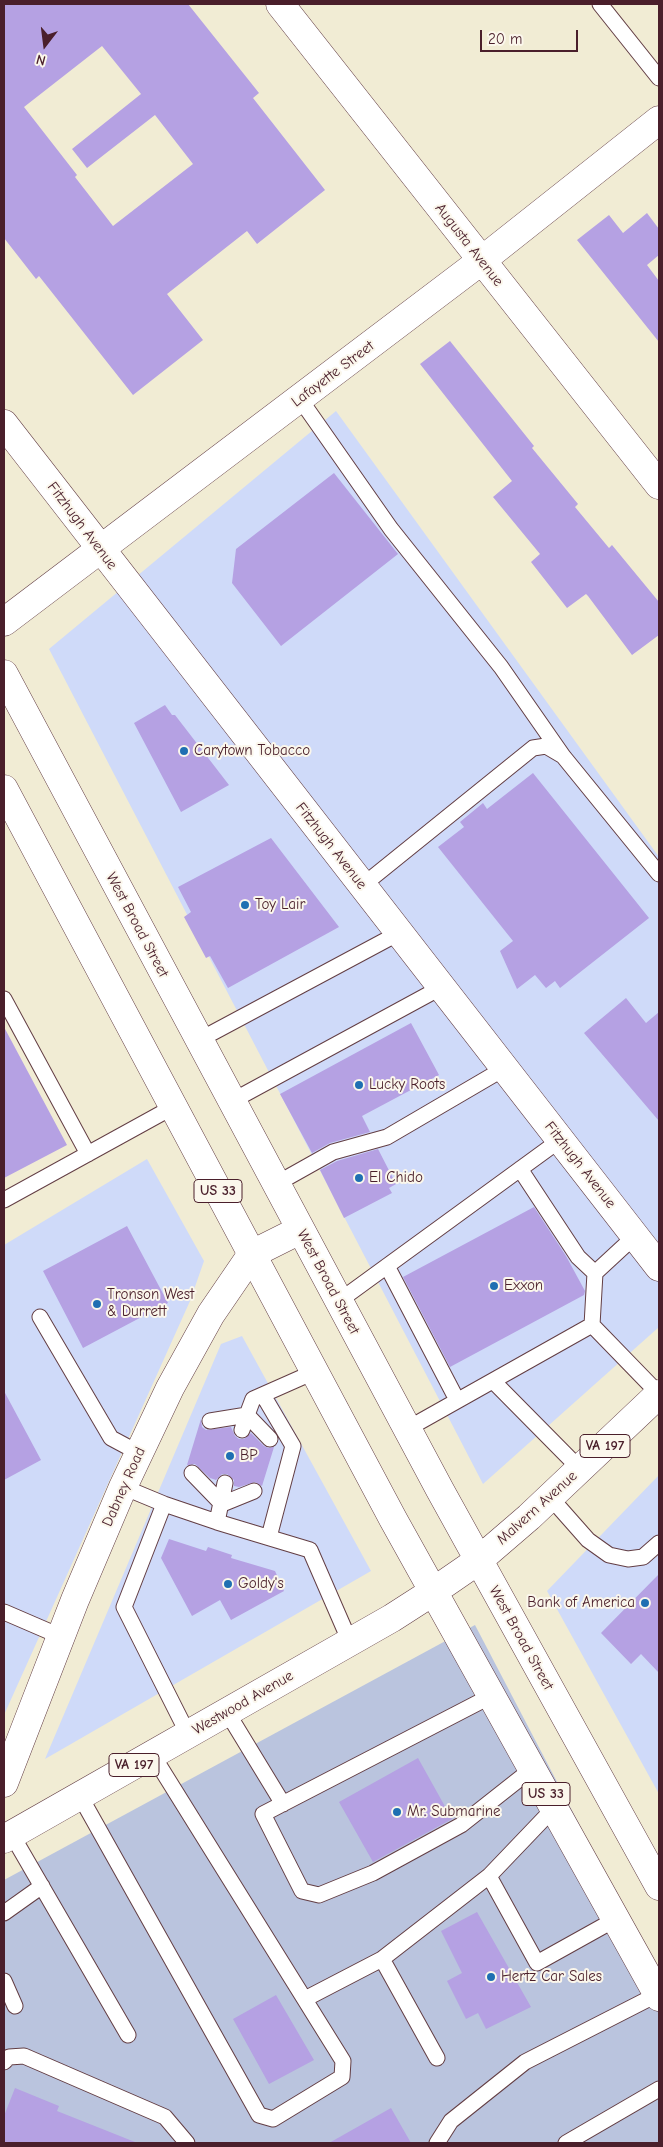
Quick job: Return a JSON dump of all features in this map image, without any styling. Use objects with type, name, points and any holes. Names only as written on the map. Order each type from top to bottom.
[{"type":"main road","name":"Augusta Avenue","points":[[280,4],[659,485]]},
{"type":"main road","name":"Lafayette Street","points":[[4,622],[481,261],[659,120]]},
{"type":"main road","name":"Fitzhugh Avenue","points":[[4,424],[659,1267]]},
{"type":"main road","name":"West Broad Street","points":[[4,674],[407,1429],[658,1882]]},
{"type":"main road","name":"US 33","points":[[4,789],[393,1519],[616,1919],[652,1967],[659,1996]]},
{"type":"main road","name":"Dabney Road","points":[[4,1783],[123,1487],[170,1388],[211,1314],[252,1254],[300,1230]]},
{"type":"main road","name":"Malvern Avenue","points":[[478,1560],[550,1497],[659,1394]]},
{"type":"main road","name":"Westwood Avenue","points":[[8,1837],[350,1642],[434,1591],[478,1560]]},
{"type":"lane","points":[[600,4],[659,78]]},
{"type":"lane","points":[[300,399],[391,529],[500,667],[563,756],[659,874]]},
{"type":"lane","points":[[362,886],[532,748],[546,746],[563,756]]},
{"type":"lane","points":[[199,1040],[399,933]]},
{"type":"lane","points":[[232,1101],[442,987]]},
{"type":"lane","points":[[4,998],[82,1157]]},
{"type":"lane","points":[[276,1184],[333,1152],[387,1137],[504,1068]]},
{"type":"lane","points":[[4,1200],[173,1107]]},
{"type":"lane","points":[[339,1301],[560,1140]]},
{"type":"lane","points":[[520,1169],[578,1257],[595,1273]]},
{"type":"lane","points":[[635,1236],[595,1273],[592,1325],[659,1394]]},
{"type":"lane","points":[[387,1266],[457,1400]]},
{"type":"lane","points":[[40,1317],[111,1438],[140,1453]]},
{"type":"lane","points":[[407,1429],[592,1325]]},
{"type":"lane","points":[[242,1430],[253,1399],[314,1372]]},
{"type":"lane","points":[[493,1381],[580,1469]]},
{"type":"lane","points":[[264,1395],[293,1446],[269,1537]]},
{"type":"lane","points":[[210,1421],[247,1414]]},
{"type":"lane","points":[[247,1414],[270,1439]]},
{"type":"lane","points":[[192,1473],[222,1504]]},
{"type":"lane","points":[[217,1522],[225,1483]]},
{"type":"lane","points":[[123,1487],[164,1504],[217,1522],[310,1550],[350,1642]]},
{"type":"lane","points":[[222,1504],[254,1491]]},
{"type":"lane","points":[[550,1497],[588,1540],[609,1555],[628,1559],[643,1557],[659,1543]]},
{"type":"lane","points":[[164,1504],[124,1607],[188,1734]]},
{"type":"lane","points":[[4,1612],[62,1637]]},
{"type":"lane","points":[[491,1696],[263,1814],[302,1891],[319,1895],[373,1872],[461,1825],[532,1769]]},
{"type":"lane","points":[[227,1712],[283,1804]]},
{"type":"lane","points":[[80,1796],[260,2115],[273,2119],[342,2077],[343,2061],[152,1754]]},
{"type":"lane","points":[[305,2000],[382,1959],[489,1876],[554,1808]]},
{"type":"lane","points":[[8,1837],[42,1886],[128,2035]]},
{"type":"lane","points":[[489,1876],[537,1963],[616,1919]]},
{"type":"lane","points":[[4,1913],[42,1886]]},
{"type":"lane","points":[[382,1959],[437,2058]]},
{"type":"lane","points":[[4,1981],[16,2006]]},
{"type":"lane","points":[[437,2143],[451,2121],[525,2062],[659,1996]]},
{"type":"lane","points":[[4,2062],[9,2058],[24,2056],[165,2117],[187,2143]]},
{"type":"lane","points":[[566,2143],[647,2094],[659,2089]]},
{"type":"shaded area","points":[[336,411],[659,857],[659,1327],[483,1484],[49,649]]},
{"type":"shaded area","points":[[147,1159],[204,1261],[190,1301],[4,1715],[4,1245]]},
{"type":"shaded area","points":[[242,1336],[371,1571],[45,1759],[221,1344]]},
{"type":"shaded area","points":[[659,1475],[659,1794],[547,1591]]},
{"type":"shaded area","points":[[475,1625],[659,1977],[659,2143],[4,2143],[4,1880]]},
{"type":"building","points":[[4,4],[188,4],[259,93],[253,98],[325,190],[257,244],[247,231],[167,294],[203,340],[133,395],[39,276],[36,279],[4,238]],"holes":[[[102,46],[141,94],[72,149],[87,168],[155,115],[193,164],[113,226],[75,177],[77,175],[24,107]]]},
{"type":"building","points":[[647,213],[659,229],[659,255],[647,265],[659,281],[659,342],[577,240],[609,215],[623,233]]},
{"type":"building","points":[[450,341],[534,446],[532,448],[578,504],[575,507],[609,548],[612,545],[659,602],[659,635],[632,655],[586,594],[567,608],[531,562],[540,554],[493,497],[512,481],[420,364]]},
{"type":"building","points":[[334,473],[398,554],[281,646],[232,583],[236,549]]},
{"type":"building","points":[[165,705],[172,715],[175,715],[229,785],[181,812],[134,723]]},
{"type":"building","points":[[533,773],[649,918],[560,988],[555,981],[546,988],[535,975],[517,989],[500,951],[513,941],[438,847],[464,827],[460,822],[483,803],[487,809]]},
{"type":"building","name":"Toy Lair","points":[[271,838],[339,927],[228,988],[210,956],[206,958],[184,917],[191,912],[178,887]]},
{"type":"building","points":[[626,998],[646,1023],[659,1012],[659,1121],[584,1033]]},
{"type":"building","name":"Lucky Roots","points":[[411,1023],[439,1075],[362,1116],[370,1132],[330,1143],[312,1153],[280,1094]]},
{"type":"building","points":[[4,1027],[67,1145],[4,1178]]},
{"type":"building","name":"El Chido","points":[[378,1149],[396,1184],[389,1188],[392,1193],[344,1218],[320,1170],[337,1161]]},
{"type":"building","name":"Exxon","points":[[534,1207],[566,1256],[585,1291],[584,1295],[450,1367],[403,1277]]},
{"type":"building","points":[[127,1226],[168,1303],[83,1348],[43,1271]]},
{"type":"building","points":[[4,1391],[41,1460],[4,1480]]},
{"type":"building","name":"BP","points":[[201,1419],[202,1427],[206,1430],[231,1427],[235,1436],[239,1439],[244,1439],[251,1433],[264,1446],[268,1448],[274,1447],[262,1486],[255,1482],[239,1487],[234,1486],[234,1480],[227,1474],[222,1474],[216,1480],[210,1478],[195,1464],[187,1465]]},
{"type":"building","name":"Goldy's","points":[[169,1539],[206,1551],[208,1547],[232,1555],[231,1558],[275,1571],[284,1591],[231,1620],[220,1600],[192,1616],[161,1558]]},
{"type":"building","name":"Bank of America","points":[[659,1574],[659,1673],[641,1654],[631,1664],[601,1633]]},
{"type":"building","name":"Mr. Submarine","points":[[418,1758],[452,1819],[373,1862],[339,1802]]},
{"type":"building","points":[[477,1912],[531,2007],[486,2029],[478,2013],[466,2019],[447,1981],[462,1973],[441,1931]]},
{"type":"building","points":[[276,1995],[314,2060],[269,2084],[233,2019]]},
{"type":"building","points":[[15,2088],[59,2106],[57,2111],[135,2143],[4,2143],[4,2116]]},
{"type":"building","points":[[391,2108],[411,2143],[329,2143]]},
{"type":"place","name":"Carytown Tobacco","points":[[184,751]]},
{"type":"place","name":"Toy Lair","points":[[245,905]]},
{"type":"place","name":"Lucky Roots","points":[[359,1085]]},
{"type":"place","name":"El Chido","points":[[359,1178]]},
{"type":"place","name":"Exxon","points":[[494,1286]]},
{"type":"place","name":"Tronson West & Durrett","points":[[97,1304]]},
{"type":"place","name":"BP","points":[[230,1456]]},
{"type":"place","name":"Goldy's","points":[[228,1584]]},
{"type":"place","name":"Bank of America","points":[[645,1603]]},
{"type":"place","name":"Mr. Submarine","points":[[397,1812]]},
{"type":"place","name":"Hertz Car Sales","points":[[491,1977]]}]
